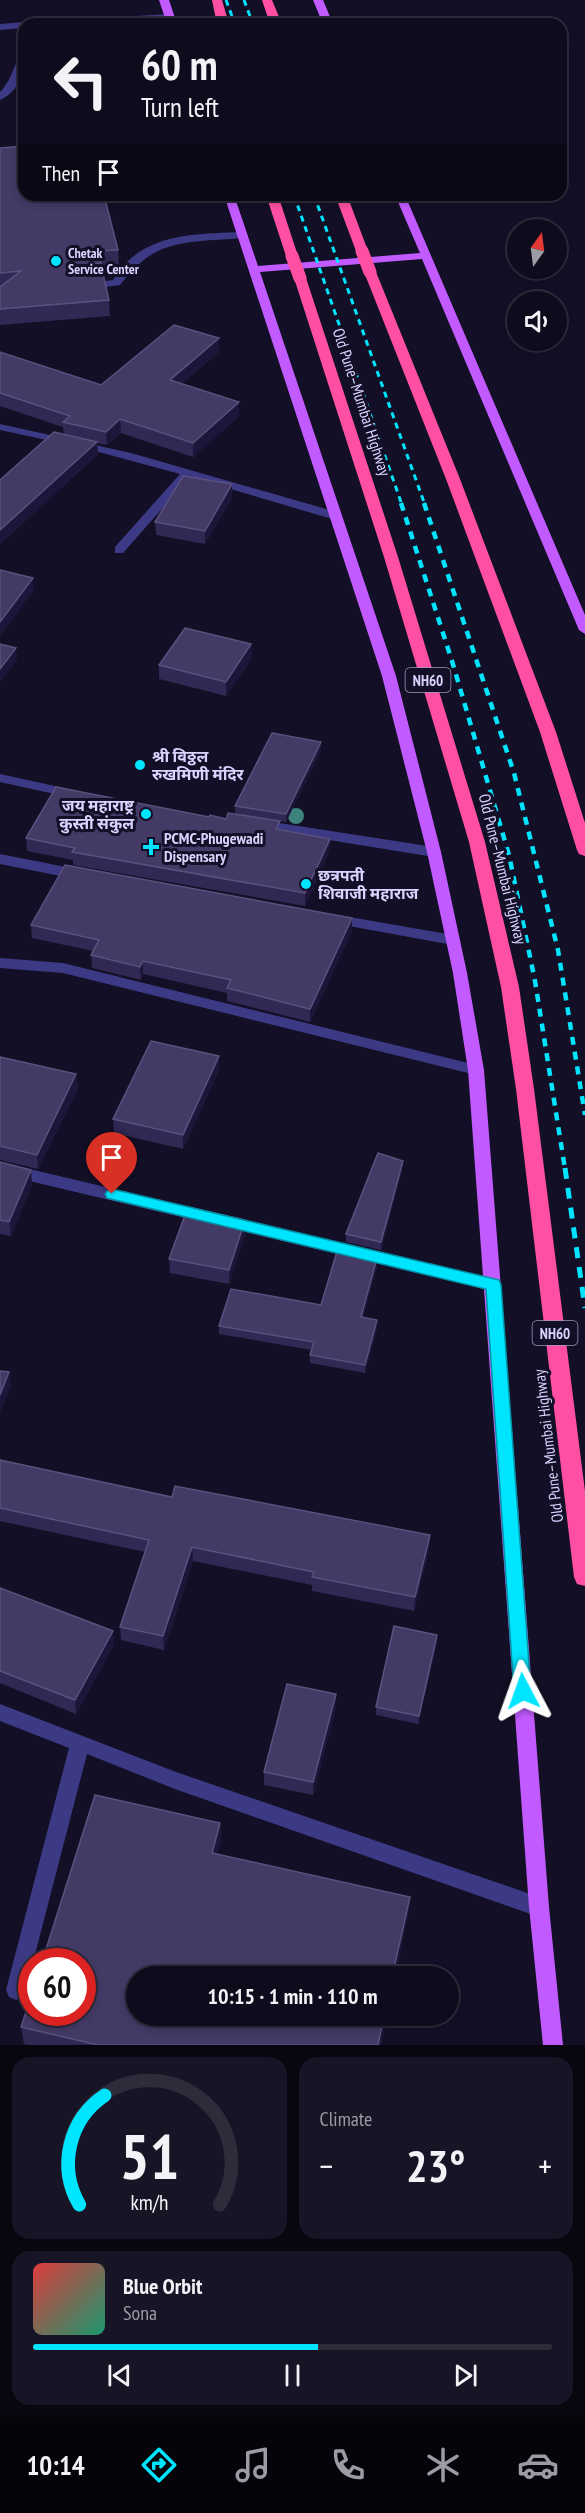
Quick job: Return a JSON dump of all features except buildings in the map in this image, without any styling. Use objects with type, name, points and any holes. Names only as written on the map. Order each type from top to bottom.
[{"type":"highway","points":[[217,0],[222,18]]},
{"type":"highway","points":[[267,0],[274,18]]},
{"type":"highway","name":"Old Pune–Mumbai Highway","points":[[274,201],[391,557],[477,842],[507,976],[525,1089],[585,1577]]},
{"type":"highway","points":[[343,201],[548,732],[585,850]]},
{"type":"main road","points":[[164,0],[170,18]]},
{"type":"main road","points":[[318,0],[326,18]]},
{"type":"main road","points":[[232,201],[389,676],[434,852],[453,940],[476,1070],[539,1907],[553,2045]]},
{"type":"main road","points":[[403,201],[585,630]]},
{"type":"main road","points":[[254,269],[426,256]]},
{"type":"street","points":[[0,27],[18,26]]},
{"type":"street","points":[[0,97],[13,85],[18,71]]},
{"type":"street","points":[[80,288],[116,283],[133,261],[156,246],[179,239],[243,235]]},
{"type":"street","points":[[0,427],[68,439],[336,516]]},
{"type":"street","points":[[119,550],[187,474]]},
{"type":"street","points":[[0,778],[87,797]]},
{"type":"street","points":[[248,823],[434,852]]},
{"type":"street","points":[[0,859],[97,878]]},
{"type":"street","points":[[315,916],[453,940]]},
{"type":"street","points":[[0,963],[63,968],[476,1070]]},
{"type":"street","points":[[0,1168],[493,1285]]},
{"type":"street","points":[[0,1712],[175,1780],[539,1907]]},
{"type":"street","points":[[16,1990],[80,1743]]},
{"type":"railway","points":[[226,0],[233,18]]},
{"type":"railway","points":[[244,0],[251,18]]},
{"type":"railway","points":[[296,201],[402,505]]},
{"type":"railway","points":[[316,201],[425,505]]},
{"type":"railway","points":[[401,503],[452,661],[509,855],[535,981],[565,1169]]},
{"type":"railway","points":[[424,503],[514,773],[558,950],[585,1115]]},
{"type":"railway","points":[[565,1168],[585,1308]]},
{"type":"place","name":"Chetak Service Center","points":[[56,261]]},
{"type":"place","name":"श्री विठ्ठल रुखमिणी मंदिर","points":[[140,765]]},
{"type":"place","name":"जय महाराष्ट्र कुस्ती संकुल","points":[[146,814]]},
{"type":"place","name":"PCMC-Phugewadi Dispensary","points":[[151,847]]},
{"type":"place","name":"छत्रपती शिवाजी महाराज","points":[[306,884]]},
{"type":"route","points":[[112,1194],[493,1285],[523,1691]]}]
